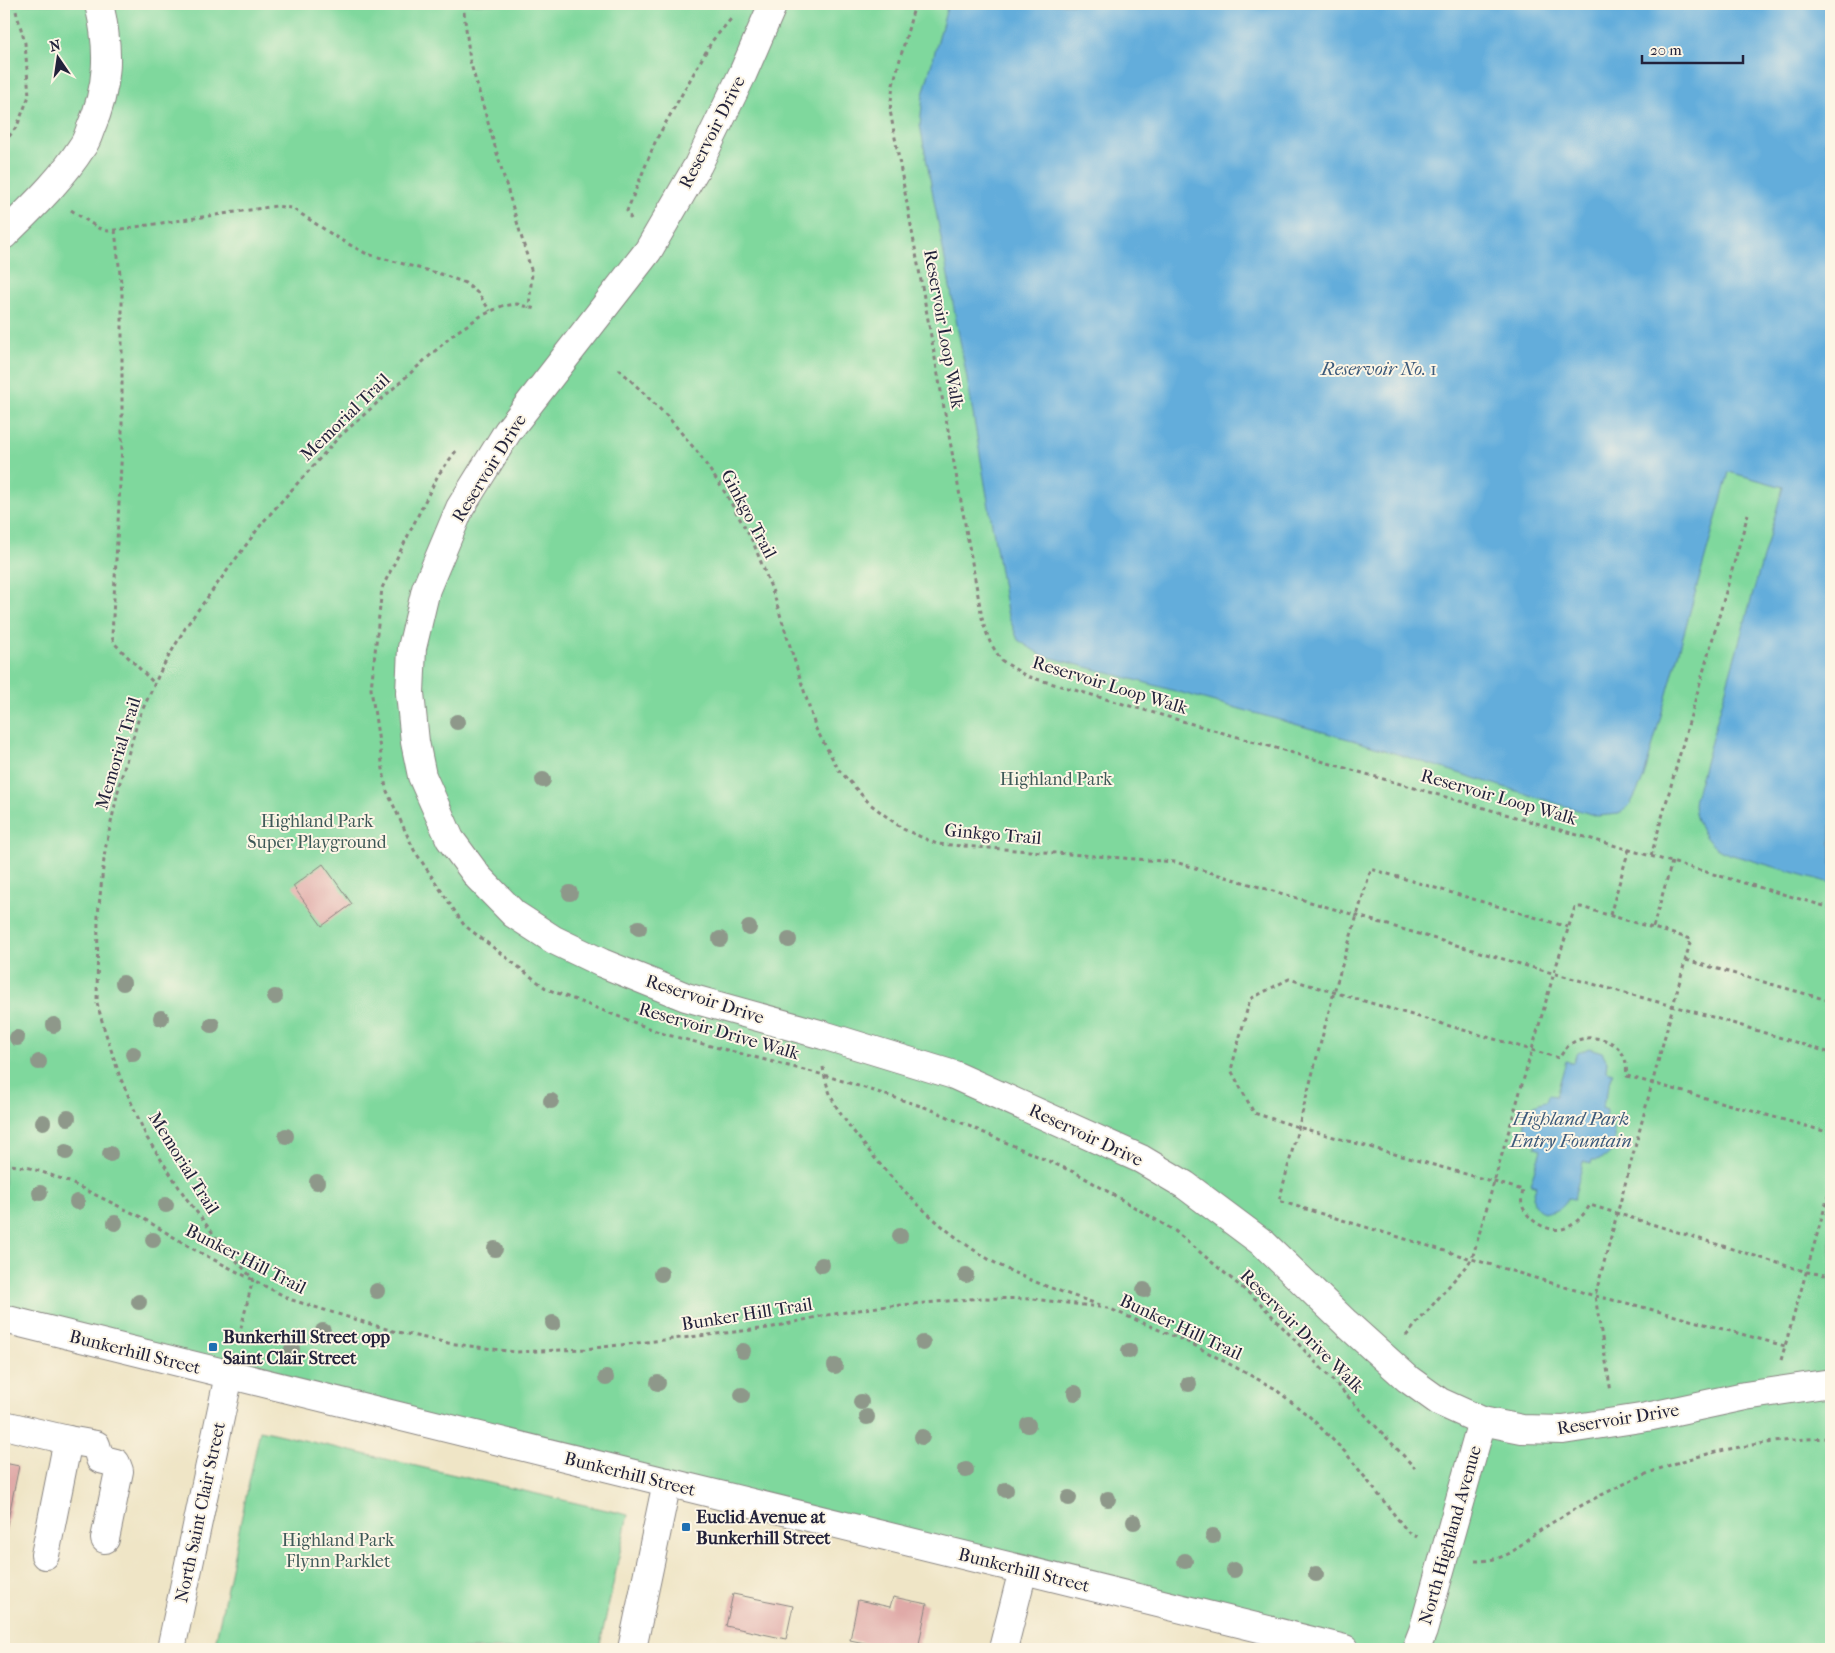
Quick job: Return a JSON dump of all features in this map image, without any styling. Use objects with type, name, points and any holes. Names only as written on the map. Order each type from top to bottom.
[{"type":"street","points":[[4,235],[46,192],[83,146],[100,109],[106,72],[105,28],[99,4]]},
{"type":"street","name":"Reservoir Drive","points":[[773,4],[743,73],[698,165],[648,251],[508,431],[460,508],[426,589],[412,648],[410,694],[414,742],[422,776],[450,839],[478,877],[514,914],[554,940],[602,963],[686,997],[823,1035],[954,1075],[1141,1159],[1185,1185],[1264,1244],[1408,1379],[1440,1402],[1482,1421],[1522,1429],[1555,1430],[1831,1383]]},
{"type":"street","name":"Bunkerhill Street","points":[[4,1319],[232,1362],[667,1482],[1345,1649]]},
{"type":"street","name":"North Saint Clair Street","points":[[171,1649],[232,1362]]},
{"type":"street","name":"North Highland Avenue","points":[[1416,1649],[1423,1631],[1482,1421]]},
{"type":"street","points":[[4,1426],[96,1445],[100,1459],[116,1463],[119,1471],[105,1539]]},
{"type":"street","points":[[45,1555],[68,1440]]},
{"type":"street","points":[[632,1649],[667,1482]]},
{"type":"street","points":[[1003,1649],[1023,1570]]},
{"type":"path","points":[[4,143],[17,126],[29,96],[24,43],[14,4]]},
{"type":"path","points":[[463,4],[470,61],[532,274],[529,308]]},
{"type":"path","name":"Reservoir Loop Walk","points":[[915,4],[892,85],[890,110],[983,623],[990,642],[1001,660],[1026,676],[1831,908]]},
{"type":"path","points":[[648,251],[627,211],[656,140],[712,41],[735,14]]},
{"type":"path","points":[[46,192],[92,224],[108,231],[276,206],[292,208],[339,239],[367,254],[444,275],[465,283],[479,294],[490,311]]},
{"type":"path","points":[[115,230],[122,292],[122,446],[112,636],[114,643],[155,684]]},
{"type":"path","name":"Memorial Trail","points":[[253,1279],[218,1240],[186,1198],[148,1138],[120,1078],[97,1003],[98,915],[105,850],[120,782],[139,717],[187,625],[263,522],[338,438],[455,333],[490,311],[502,306],[517,304],[536,309]]},
{"type":"path","name":"Ginkgo Trail","points":[[619,370],[668,417],[699,454],[726,494],[753,542],[774,596],[816,729],[839,770],[870,804],[902,829],[937,844],[1175,862],[1554,973],[1674,1005],[1831,1053]]},
{"type":"path","name":"Reservoir Drive Walk","points":[[461,444],[438,475],[382,588],[371,689],[386,789],[414,850],[464,925],[547,989],[664,1034],[824,1075],[930,1109],[1069,1170],[1175,1231],[1259,1302],[1414,1468]]},
{"type":"path","points":[[1651,856],[1748,514]]},
{"type":"path","points":[[1610,915],[1629,849]]},
{"type":"path","points":[[1653,928],[1672,862]]},
{"type":"path","points":[[1568,928],[1371,869],[1334,992],[1279,1201],[1595,1296],[1785,1346]]},
{"type":"path","points":[[1385,1359],[1426,1315],[1472,1259],[1574,907],[1581,907],[1691,939],[1595,1296],[1616,1421]]},
{"type":"path","points":[[1686,960],[1831,1001]]},
{"type":"path","points":[[1831,1133],[1627,1076],[1624,1057],[1616,1046],[1601,1038],[1583,1039],[1570,1045],[1559,1058],[1289,979],[1250,999],[1231,1070],[1254,1113],[1523,1190],[1522,1204],[1529,1218],[1553,1230],[1568,1227],[1583,1216],[1590,1205],[1806,1272],[1831,1276]]},
{"type":"path","points":[[823,1035],[821,1059],[826,1083],[835,1105],[872,1156],[914,1200],[953,1234],[997,1264],[1020,1275],[1108,1308]]},
{"type":"path","name":"Bunker Hill Trail","points":[[4,1164],[30,1168],[65,1180],[139,1216],[195,1250],[292,1300],[393,1332],[448,1344],[515,1352],[585,1349],[769,1328],[821,1316],[878,1307],[982,1298],[1033,1299],[1108,1308],[1192,1344],[1274,1388],[1310,1417],[1345,1452],[1408,1532],[1445,1554],[1474,1560],[1488,1561],[1509,1554],[1535,1534],[1578,1507],[1623,1484],[1668,1465],[1725,1449],[1758,1443],[1793,1439],[1831,1438]]},
{"type":"path","points":[[1772,1392],[1831,1186]]},
{"type":"path","points":[[232,1362],[253,1279]]},
{"type":"green space","name":"Highland Park","points":[[4,4],[1831,4],[1831,1649],[1345,1649],[4,1319]]},
{"type":"green space","name":"Highland Park Flynn Parklet","points":[[260,1430],[628,1515],[599,1649],[214,1649]]},
{"type":"water","name":"Reservoir No. 1","points":[[948,4],[1831,4],[1831,124],[1825,144],[1831,146],[1831,883],[1719,850],[1705,837],[1698,824],[1694,804],[1783,487],[1729,472],[1643,780],[1630,805],[1619,814],[1597,816],[1352,740],[1041,655],[1018,640],[1007,612],[966,373],[920,125],[923,95]]},
{"type":"water","name":"Highland Park Entry Fountain","points":[[1589,1048],[1602,1052],[1607,1061],[1606,1071],[1613,1073],[1602,1108],[1607,1110],[1605,1116],[1613,1130],[1614,1144],[1607,1156],[1592,1160],[1591,1164],[1583,1162],[1574,1199],[1568,1198],[1565,1204],[1555,1211],[1543,1212],[1535,1204],[1533,1196],[1536,1186],[1530,1184],[1541,1150],[1535,1148],[1537,1144],[1526,1132],[1525,1118],[1527,1112],[1532,1107],[1547,1101],[1549,1095],[1556,1096],[1566,1061],[1572,1063],[1578,1053]]},
{"type":"building","points":[[323,864],[352,904],[322,926],[293,886]]},
{"type":"building","points":[[4,1463],[19,1466],[5,1534],[4,1534]]},
{"type":"building","points":[[733,1594],[793,1606],[786,1639],[726,1626]]},
{"type":"building","points":[[893,1597],[927,1604],[918,1649],[894,1649],[850,1640],[858,1600],[890,1607]]},
{"type":"place","name":"Bunkerhill Street opp Saint Clair Street","points":[[213,1347]]},
{"type":"place","name":"Euclid Avenue at Bunkerhill Street","points":[[686,1527]]},
{"type":"park label","name":"Highland Park Super Playground","points":[[317,831]]}]
